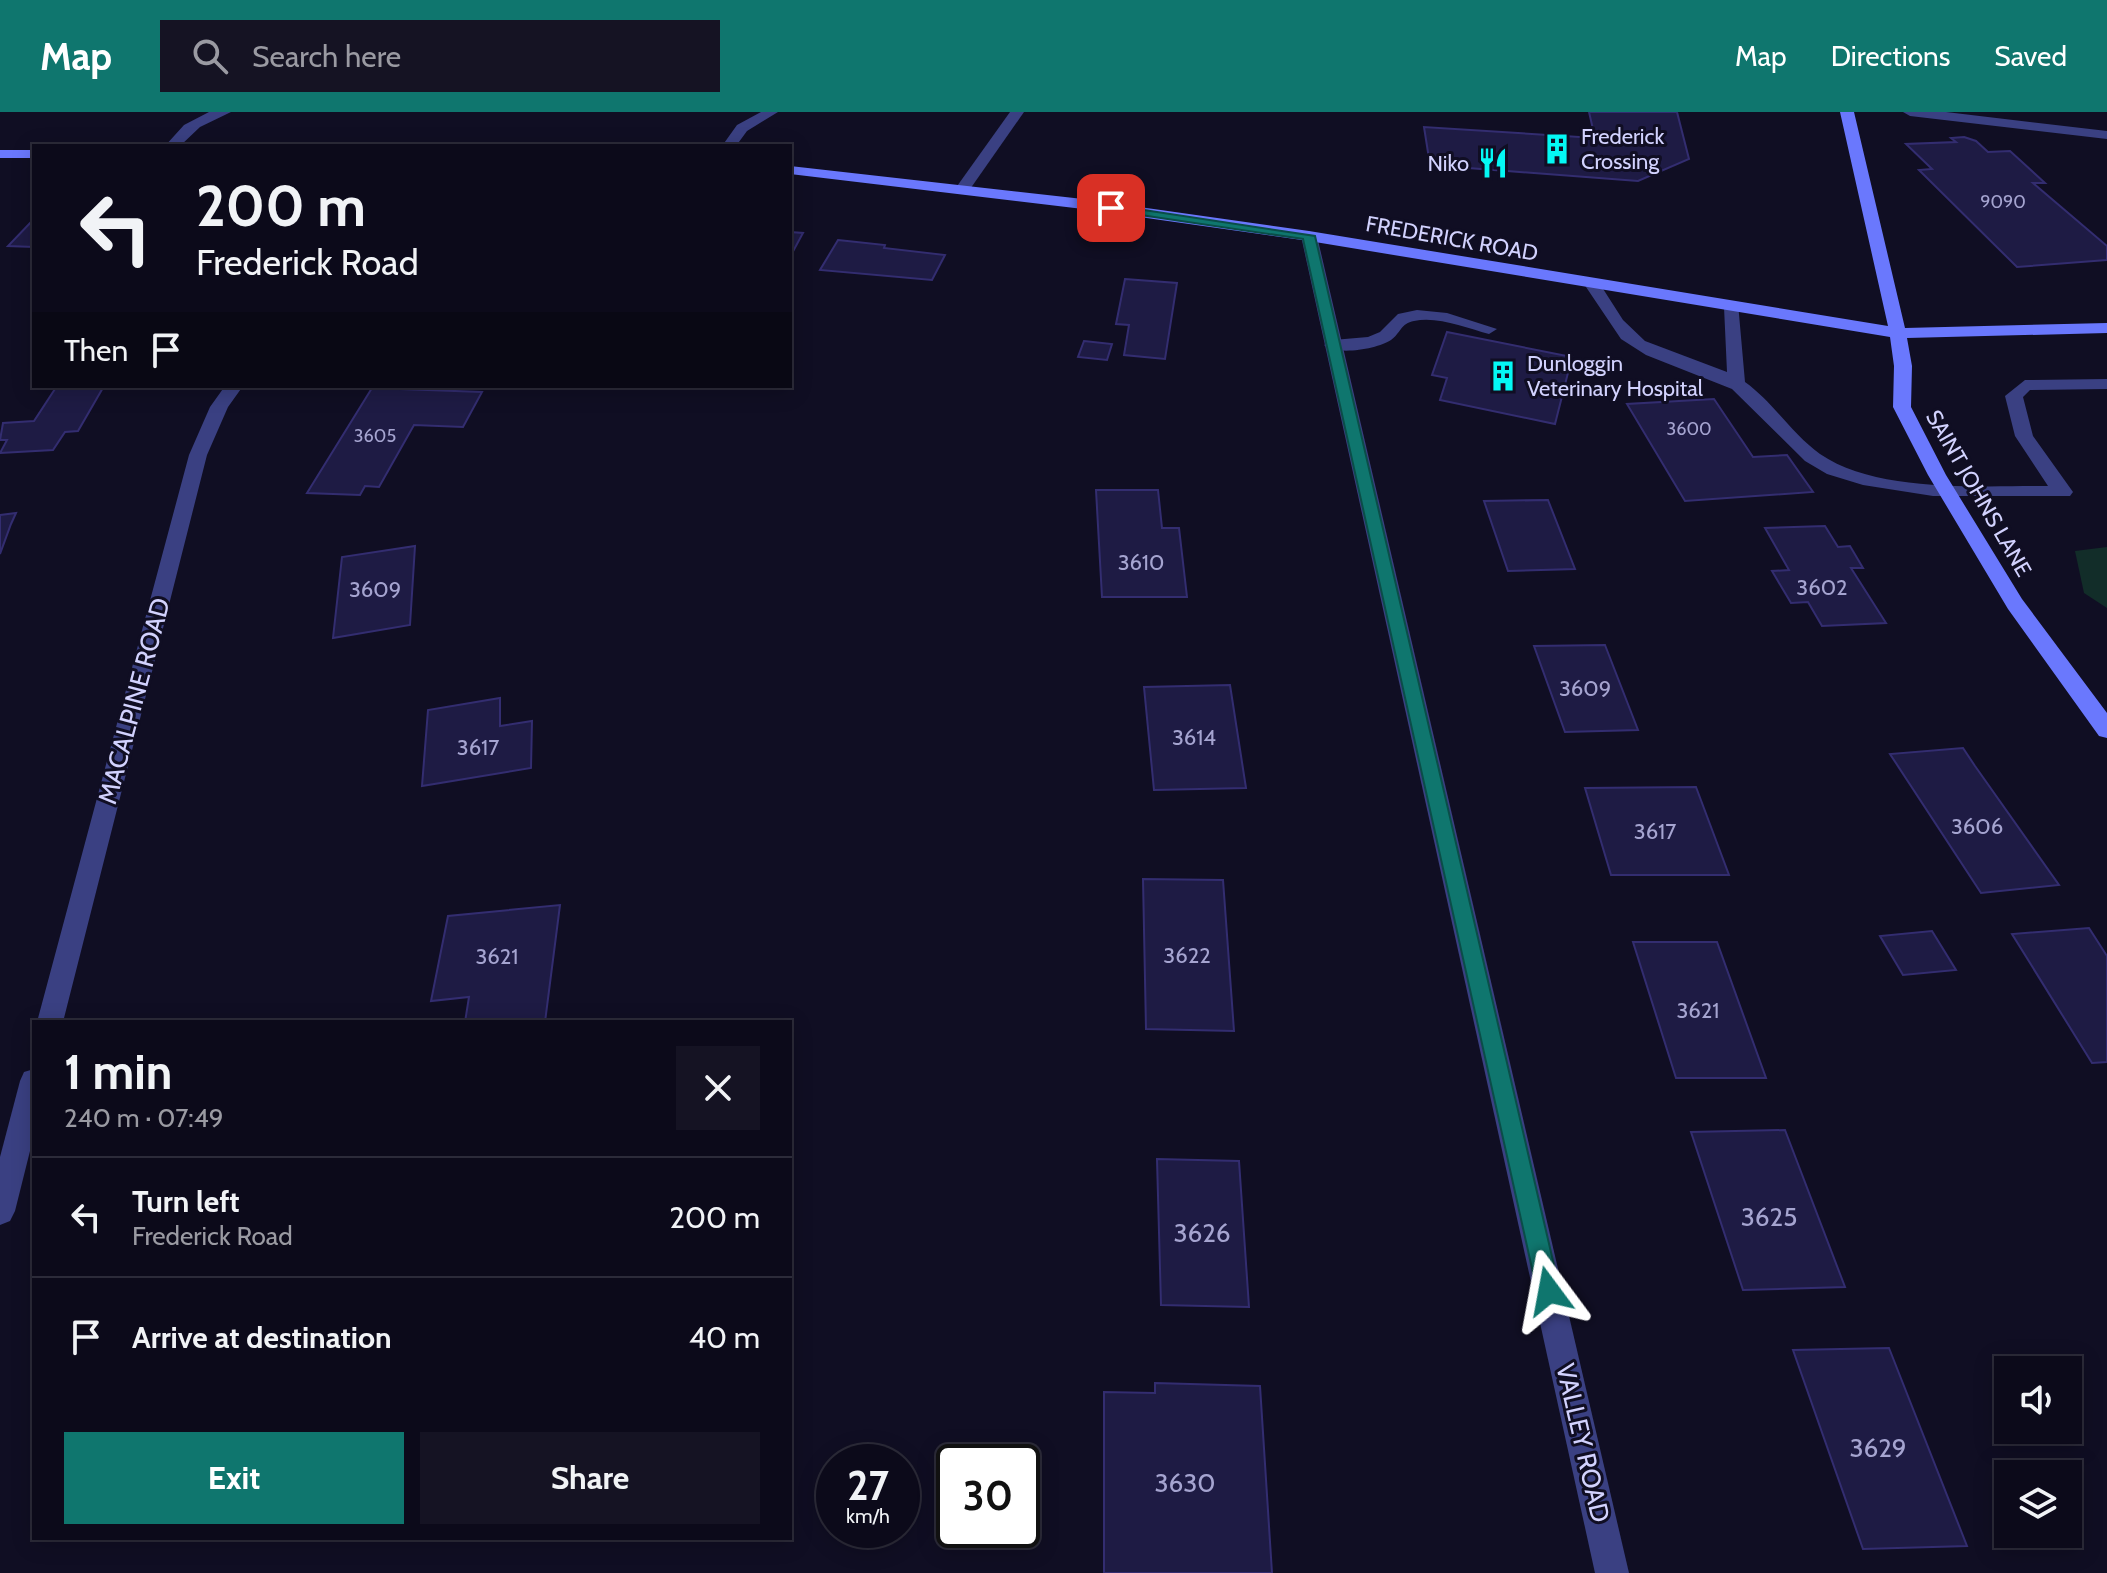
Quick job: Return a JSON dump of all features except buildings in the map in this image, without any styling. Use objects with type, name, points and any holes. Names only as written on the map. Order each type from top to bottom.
[{"type":"main road","name":"SAINT JOHNS LANE","points":[[1847,112],[1898,333],[1903,366],[1902,407],[1948,493],[2015,604],[2107,730]]},
{"type":"main road","points":[[0,154],[32,154]]},
{"type":"main road","name":"FREDERICK ROAD","points":[[792,170],[963,189],[1309,236],[1898,333],[2107,328]]},
{"type":"street","points":[[174,144],[187,127],[204,117],[224,112]]},
{"type":"street","points":[[730,144],[742,128],[771,112]]},
{"type":"street","points":[[963,189],[1017,112]]},
{"type":"street","points":[[1910,112],[2107,135]]},
{"type":"street","name":"VALLEY ROAD","points":[[1309,236],[1612,1573]]},
{"type":"street","points":[[1592,284],[1627,335],[1671,360],[1710,370],[1736,383],[1765,405],[1813,459],[1854,477],[1948,493],[2063,492],[2027,444],[2014,417],[2014,396],[2025,385],[2107,384]]},
{"type":"street","points":[[1732,307],[1736,383]]},
{"type":"street","points":[[1333,345],[1371,342],[1386,336],[1391,323],[1403,315],[1425,316],[1489,329]]},
{"type":"street","name":"MACALPINE ROAD","points":[[51,1020],[198,455],[219,407],[233,388]]},
{"type":"street","points":[[0,1211],[32,1089]]},
{"type":"green space","points":[[2107,547],[2107,608],[2084,593],[2075,551]]},
{"type":"place","name":"Frederick Crossing","points":[[1557,149]]},
{"type":"place","name":"Niko","points":[[1493,163]]},
{"type":"place","name":"Dunloggin Veterinary Hospital","points":[[1503,376]]},
{"type":"route","points":[[1111,208],[1309,236],[1549,1291]]}]
